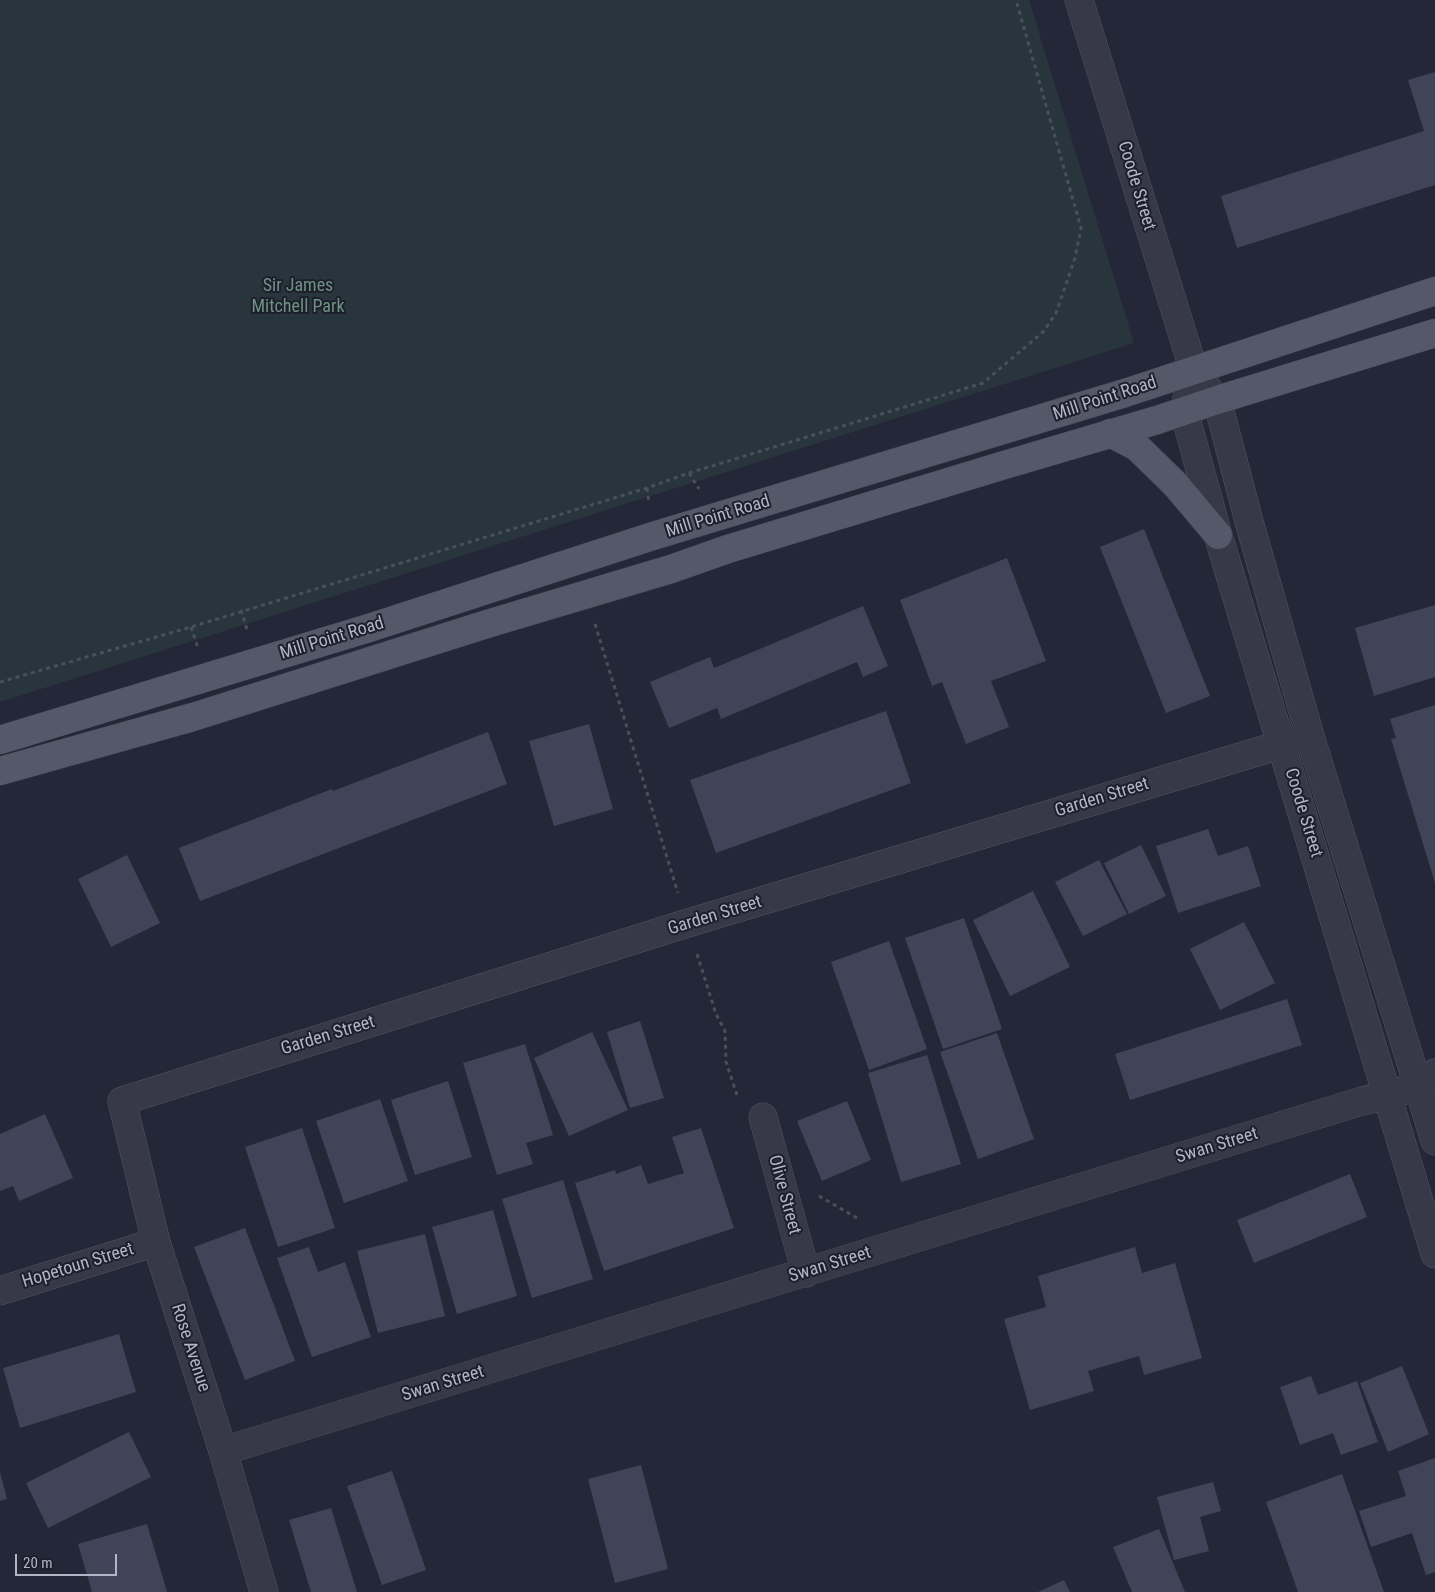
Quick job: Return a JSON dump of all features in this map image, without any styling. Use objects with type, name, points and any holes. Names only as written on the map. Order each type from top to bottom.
[{"type":"main road","name":"Mill Point Road","points":[[0,740],[369,628],[653,536],[1125,393],[1435,291]]},
{"type":"main road","name":"Mill Point Road","points":[[0,771],[193,717],[477,626],[671,569],[853,511],[1157,420],[1435,333]]},
{"type":"main road","points":[[1110,433],[1137,447],[1175,484],[1218,535]]},
{"type":"street","name":"Coode Street","points":[[1079,0],[1194,371],[1217,400],[1252,534],[1310,736],[1427,1080],[1435,1141]]},
{"type":"street","name":"Coode Street","points":[[1194,371],[1184,410],[1218,535],[1435,1254]]},
{"type":"street","name":"Garden Street","points":[[122,1102],[688,924],[1310,736]]},
{"type":"street","name":"Swan Street","points":[[223,1451],[1362,1101],[1388,1095],[1427,1080]]},
{"type":"street","name":"Rose Avenue","points":[[122,1102],[156,1242],[223,1451],[264,1592]]},
{"type":"street","name":"Olive Street","points":[[763,1117],[806,1273]]},
{"type":"street","name":"Hopetoun Street","points":[[0,1291],[156,1242]]},
{"type":"path","points":[[0,682],[191,627],[984,383],[1038,337],[1056,313],[1075,258],[1081,228],[1016,0]]},
{"type":"path","points":[[586,594],[716,1014],[725,1031],[726,1062],[741,1106],[763,1117]]},
{"type":"green space","name":"Sir James Mitchell Park","points":[[0,0],[1029,0],[1134,343],[0,702]]},
{"type":"building","points":[[1435,72],[1435,185],[1237,248],[1221,196],[1424,131],[1408,80]]},
{"type":"building","points":[[1144,529],[1210,696],[1166,713],[1100,547]]},
{"type":"building","points":[[1007,558],[1046,661],[991,681],[1009,727],[966,744],[942,682],[932,686],[900,600]]},
{"type":"building","points":[[1435,605],[1435,677],[1374,696],[1355,628]]},
{"type":"building","points":[[863,606],[888,666],[863,677],[857,662],[721,719],[717,708],[669,728],[650,682],[710,657],[714,668]]},
{"type":"building","points":[[1435,705],[1435,883],[1391,739],[1396,738],[1390,719]]},
{"type":"building","points":[[886,711],[911,783],[716,853],[690,780]]},
{"type":"building","points":[[589,724],[613,809],[554,826],[529,741]]},
{"type":"building","points":[[488,732],[507,784],[200,901],[179,848]]},
{"type":"building","points":[[1208,829],[1218,856],[1248,846],[1261,886],[1178,913],[1156,846]]},
{"type":"building","points":[[1141,845],[1166,896],[1129,914],[1104,863]]},
{"type":"building","points":[[127,855],[160,923],[111,947],[78,879]]},
{"type":"building","points":[[1099,860],[1127,914],[1083,936],[1055,882]]},
{"type":"building","points":[[1033,891],[1070,967],[1010,996],[973,920]]},
{"type":"building","points":[[964,918],[1002,1029],[943,1049],[905,938]]},
{"type":"building","points":[[1244,922],[1275,983],[1220,1010],[1190,949]]},
{"type":"building","points":[[889,941],[927,1049],[869,1070],[831,962]]},
{"type":"building","points":[[1287,999],[1302,1045],[1130,1100],[1115,1054]]},
{"type":"building","points":[[640,1021],[664,1098],[630,1108],[607,1032]]},
{"type":"building","points":[[592,1032],[628,1110],[569,1136],[534,1058]]},
{"type":"building","points":[[997,1033],[1034,1139],[978,1159],[940,1052]]},
{"type":"building","points":[[525,1044],[553,1135],[526,1143],[533,1164],[497,1175],[463,1063]]},
{"type":"building","points":[[927,1055],[961,1164],[901,1182],[868,1073]]},
{"type":"building","points":[[448,1081],[472,1157],[415,1175],[391,1100]]},
{"type":"building","points":[[380,1099],[408,1181],[344,1203],[316,1121]]},
{"type":"building","points":[[847,1101],[871,1160],[822,1181],[797,1121]]},
{"type":"building","points":[[45,1114],[73,1178],[19,1201],[13,1186],[0,1191],[0,1134]]},
{"type":"building","points":[[302,1128],[335,1228],[278,1247],[245,1147]]},
{"type":"building","points":[[701,1128],[734,1228],[604,1271],[575,1183],[615,1170],[616,1174],[641,1165],[648,1184],[684,1173],[672,1137]]},
{"type":"building","points":[[1350,1174],[1367,1217],[1254,1263],[1237,1220]]},
{"type":"building","points":[[563,1180],[593,1279],[532,1298],[502,1199]]},
{"type":"building","points":[[493,1210],[517,1296],[457,1314],[432,1227]]},
{"type":"building","points":[[245,1228],[295,1361],[245,1380],[194,1247]]},
{"type":"building","points":[[425,1234],[445,1316],[378,1333],[357,1251]]},
{"type":"building","points":[[309,1247],[318,1272],[345,1262],[371,1337],[312,1357],[277,1258]]},
{"type":"building","points":[[1135,1247],[1142,1273],[1175,1263],[1202,1358],[1144,1375],[1139,1356],[1088,1371],[1094,1391],[1030,1410],[1004,1319],[1046,1307],[1038,1276]]},
{"type":"building","points":[[119,1334],[136,1392],[20,1428],[3,1368]]},
{"type":"building","points":[[1402,1366],[1429,1434],[1388,1452],[1360,1383]]},
{"type":"building","points":[[1311,1376],[1318,1395],[1357,1381],[1378,1442],[1341,1455],[1333,1433],[1300,1445],[1280,1387]]},
{"type":"building","points":[[129,1432],[151,1477],[48,1528],[26,1483]]},
{"type":"building","points":[[1435,1458],[1435,1572],[1426,1575],[1412,1533],[1371,1547],[1359,1511],[1406,1496],[1398,1471]]},
{"type":"building","points":[[641,1465],[668,1569],[615,1583],[588,1479]]},
{"type":"building","points":[[392,1471],[426,1570],[382,1585],[347,1486]]},
{"type":"building","points":[[0,1472],[7,1499],[0,1501]]},
{"type":"building","points":[[1342,1474],[1384,1592],[1298,1592],[1266,1502]]},
{"type":"building","points":[[1213,1482],[1221,1511],[1200,1517],[1209,1551],[1174,1560],[1157,1497]]},
{"type":"building","points":[[331,1508],[357,1592],[311,1592],[289,1520]]},
{"type":"building","points":[[147,1524],[167,1592],[92,1592],[78,1544]]},
{"type":"building","points":[[1159,1529],[1185,1592],[1132,1592],[1113,1547]]},
{"type":"building","points":[[1064,1580],[1070,1592],[1038,1592]]}]
